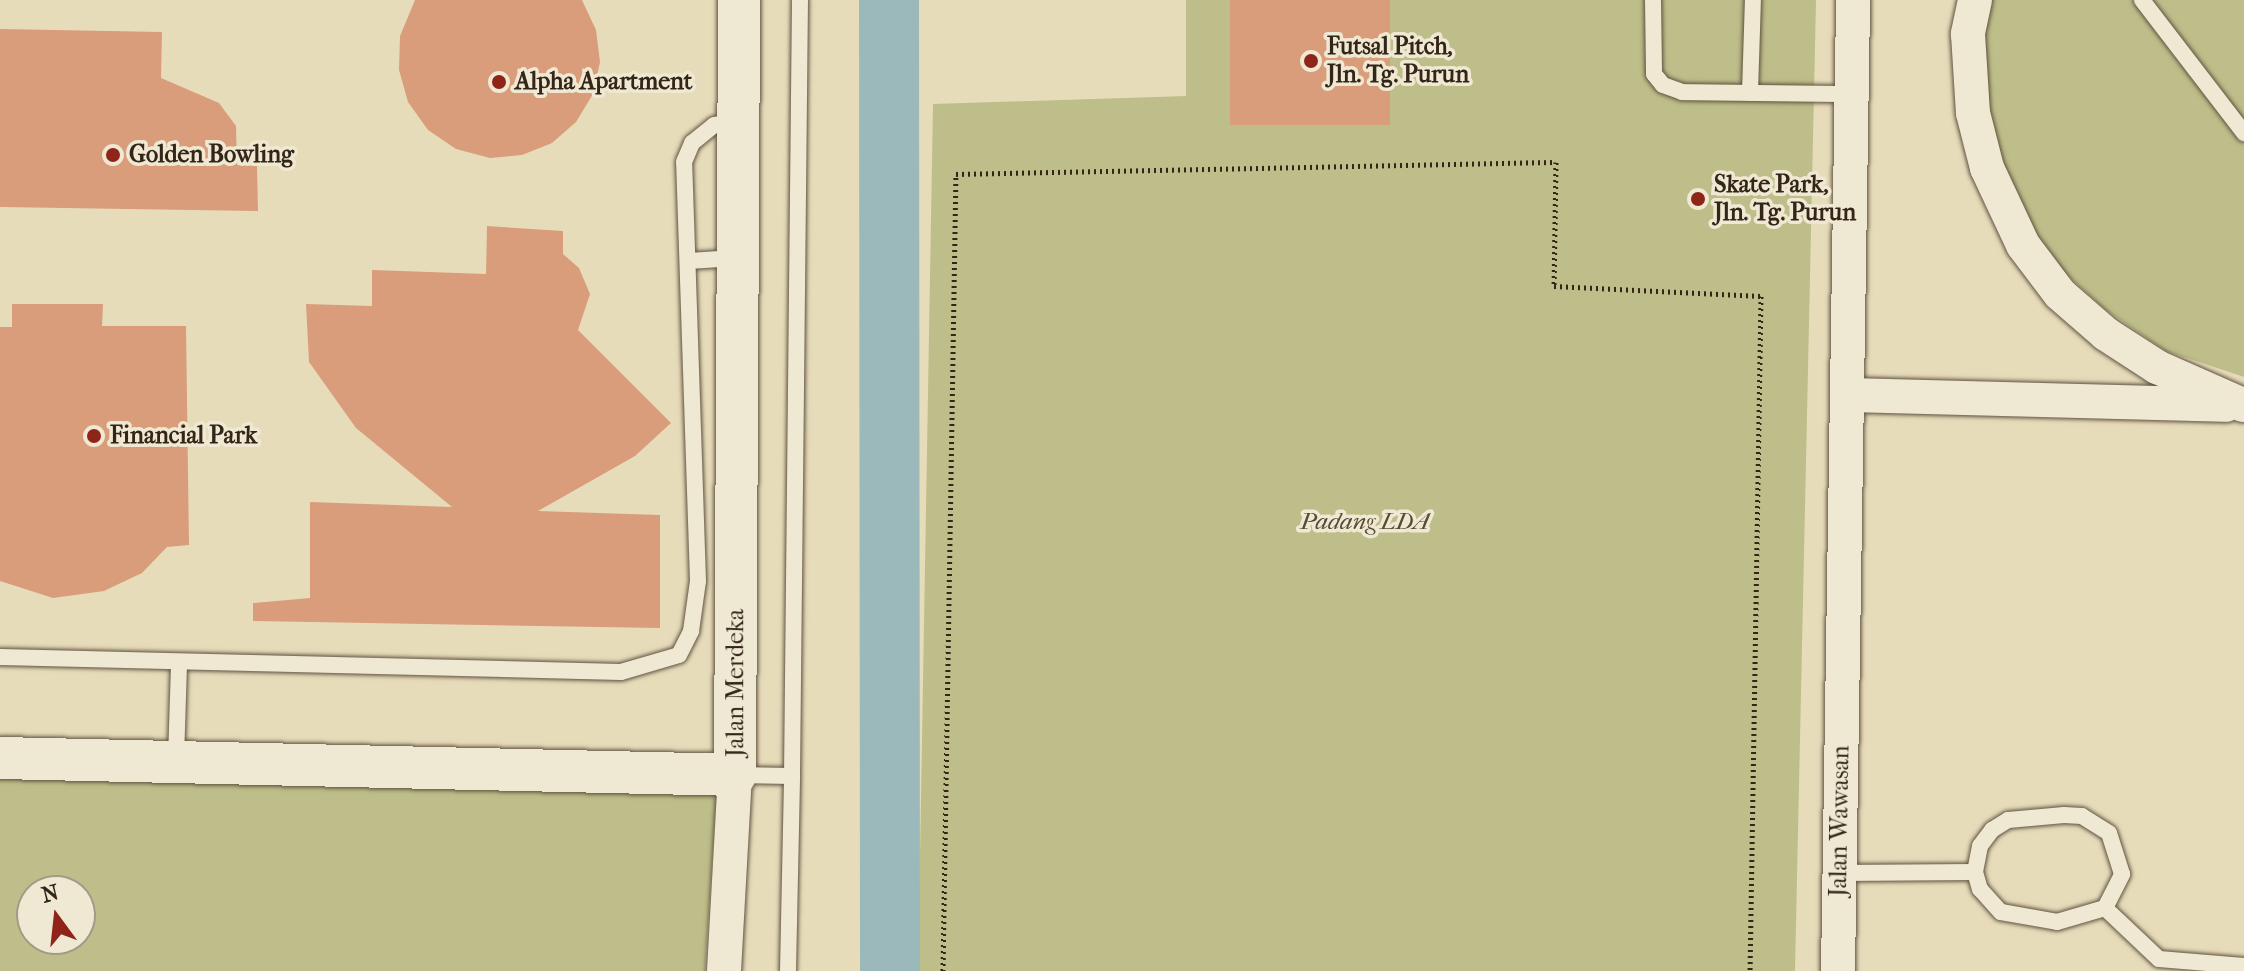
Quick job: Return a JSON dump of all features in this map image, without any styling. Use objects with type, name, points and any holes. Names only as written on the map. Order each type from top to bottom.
[{"type":"street","name":"Jalan Merdeka","points":[[0,758],[735,775],[718,514],[737,257],[739,0]]},
{"type":"street","name":"Jalan Wawasan","points":[[1838,971],[1853,0]]},
{"type":"street","points":[[1975,0],[1968,34],[1973,113],[1987,168],[2023,245],[2060,294],[2106,334],[2157,367],[2244,405]]},
{"type":"street","points":[[1847,395],[2244,405]]},
{"type":"street","points":[[724,971],[735,775]]},
{"type":"lane","points":[[788,971],[800,0]]},
{"type":"lane","points":[[1653,0],[1654,74],[1663,85],[1750,93],[1852,94]]},
{"type":"lane","points":[[1750,93],[1753,0]]},
{"type":"lane","points":[[2142,0],[2244,133]]},
{"type":"lane","points":[[0,657],[621,672],[661,665],[679,655],[691,631],[718,514],[689,261],[684,162],[692,143],[714,125],[738,120]]},
{"type":"lane","points":[[689,261],[737,257]]},
{"type":"lane","points":[[176,762],[179,662]]},
{"type":"lane","points":[[735,775],[792,776]]},
{"type":"lane","points":[[2082,816],[2101,824],[2119,848],[2122,874],[2105,908],[2057,922],[2017,918],[1988,902],[1975,872],[1980,846],[2008,820],[2082,816]]},
{"type":"lane","points":[[1839,873],[1975,872]]},
{"type":"lane","points":[[2105,908],[2159,959],[2244,966]]},
{"type":"path","points":[[943,971],[956,174],[1556,162],[1554,286],[1761,296],[1750,971]]},
{"type":"green space","name":"Padang LDA","points":[[1186,0],[1816,0],[1795,971],[918,971],[933,104],[1186,96]]},
{"type":"green space","points":[[1991,0],[2244,0],[2244,377],[2166,351],[2106,310],[2065,273],[2034,230],[2003,168],[1989,107],[1983,34]]},
{"type":"green space","points":[[0,759],[717,785],[705,971],[0,971]]},
{"type":"building","name":"Alpha Apartment","points":[[415,0],[582,0],[596,30],[600,62],[593,94],[576,122],[552,143],[522,155],[490,158],[456,149],[428,130],[408,102],[399,70],[400,36]]},
{"type":"building","name":"Futsal Pitch, Jln. Tg. Purun","points":[[1230,0],[1390,0],[1390,125],[1230,125]]},
{"type":"building","points":[[0,29],[162,32],[161,78],[219,103],[236,126],[237,165],[257,166],[258,211],[0,207]]},
{"type":"building","points":[[487,226],[563,231],[563,254],[579,268],[590,294],[578,330],[671,423],[635,456],[538,511],[660,515],[660,628],[253,621],[253,603],[310,598],[310,502],[452,507],[356,428],[309,362],[306,304],[372,306],[372,270],[486,274]]},
{"type":"building","name":"Financial Park","points":[[12,304],[103,304],[102,326],[186,326],[189,545],[167,547],[142,573],[104,591],[53,598],[0,581],[0,327],[12,327]]},
{"type":"waterway","points":[[889,0],[890,971]]},
{"type":"place","name":"Futsal Pitch, Jln. Tg. Purun","points":[[1311,61]]},
{"type":"place","name":"Alpha Apartment","points":[[499,82]]},
{"type":"place","name":"Golden Bowling","points":[[113,155]]},
{"type":"place","name":"Skate Park, Jln. Tg. Purun","points":[[1698,199]]},
{"type":"place","name":"Financial Park","points":[[94,436]]}]
